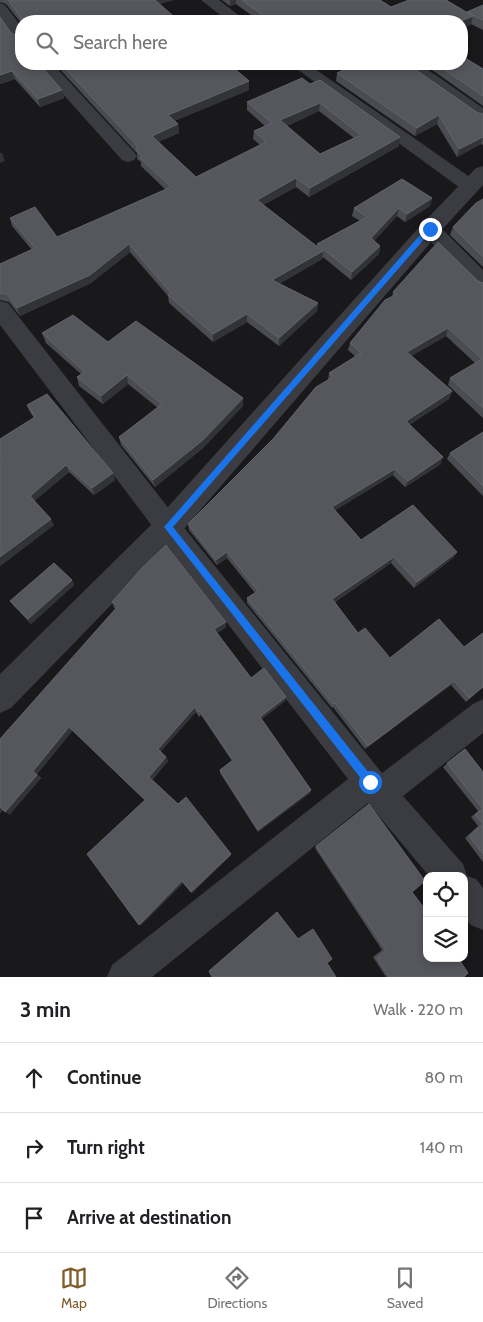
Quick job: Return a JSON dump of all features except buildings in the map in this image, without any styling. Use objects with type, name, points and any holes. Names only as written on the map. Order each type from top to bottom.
[{"type":"street","points":[[0,1],[6,0]]},
{"type":"street","points":[[208,0],[229,15]]},
{"type":"street","points":[[0,8],[15,28]]},
{"type":"street","points":[[49,70],[128,156]]},
{"type":"street","points":[[0,696],[168,527],[430,229],[476,180],[307,70]]},
{"type":"street","points":[[421,73],[483,116]]},
{"type":"street","points":[[430,229],[483,283]]},
{"type":"street","points":[[0,309],[168,527],[375,788],[448,872]]},
{"type":"street","points":[[124,977],[375,788],[483,714]]},
{"type":"street","points":[[468,895],[483,912]]},
{"type":"route","points":[[370,782],[168,527],[430,229]]}]
